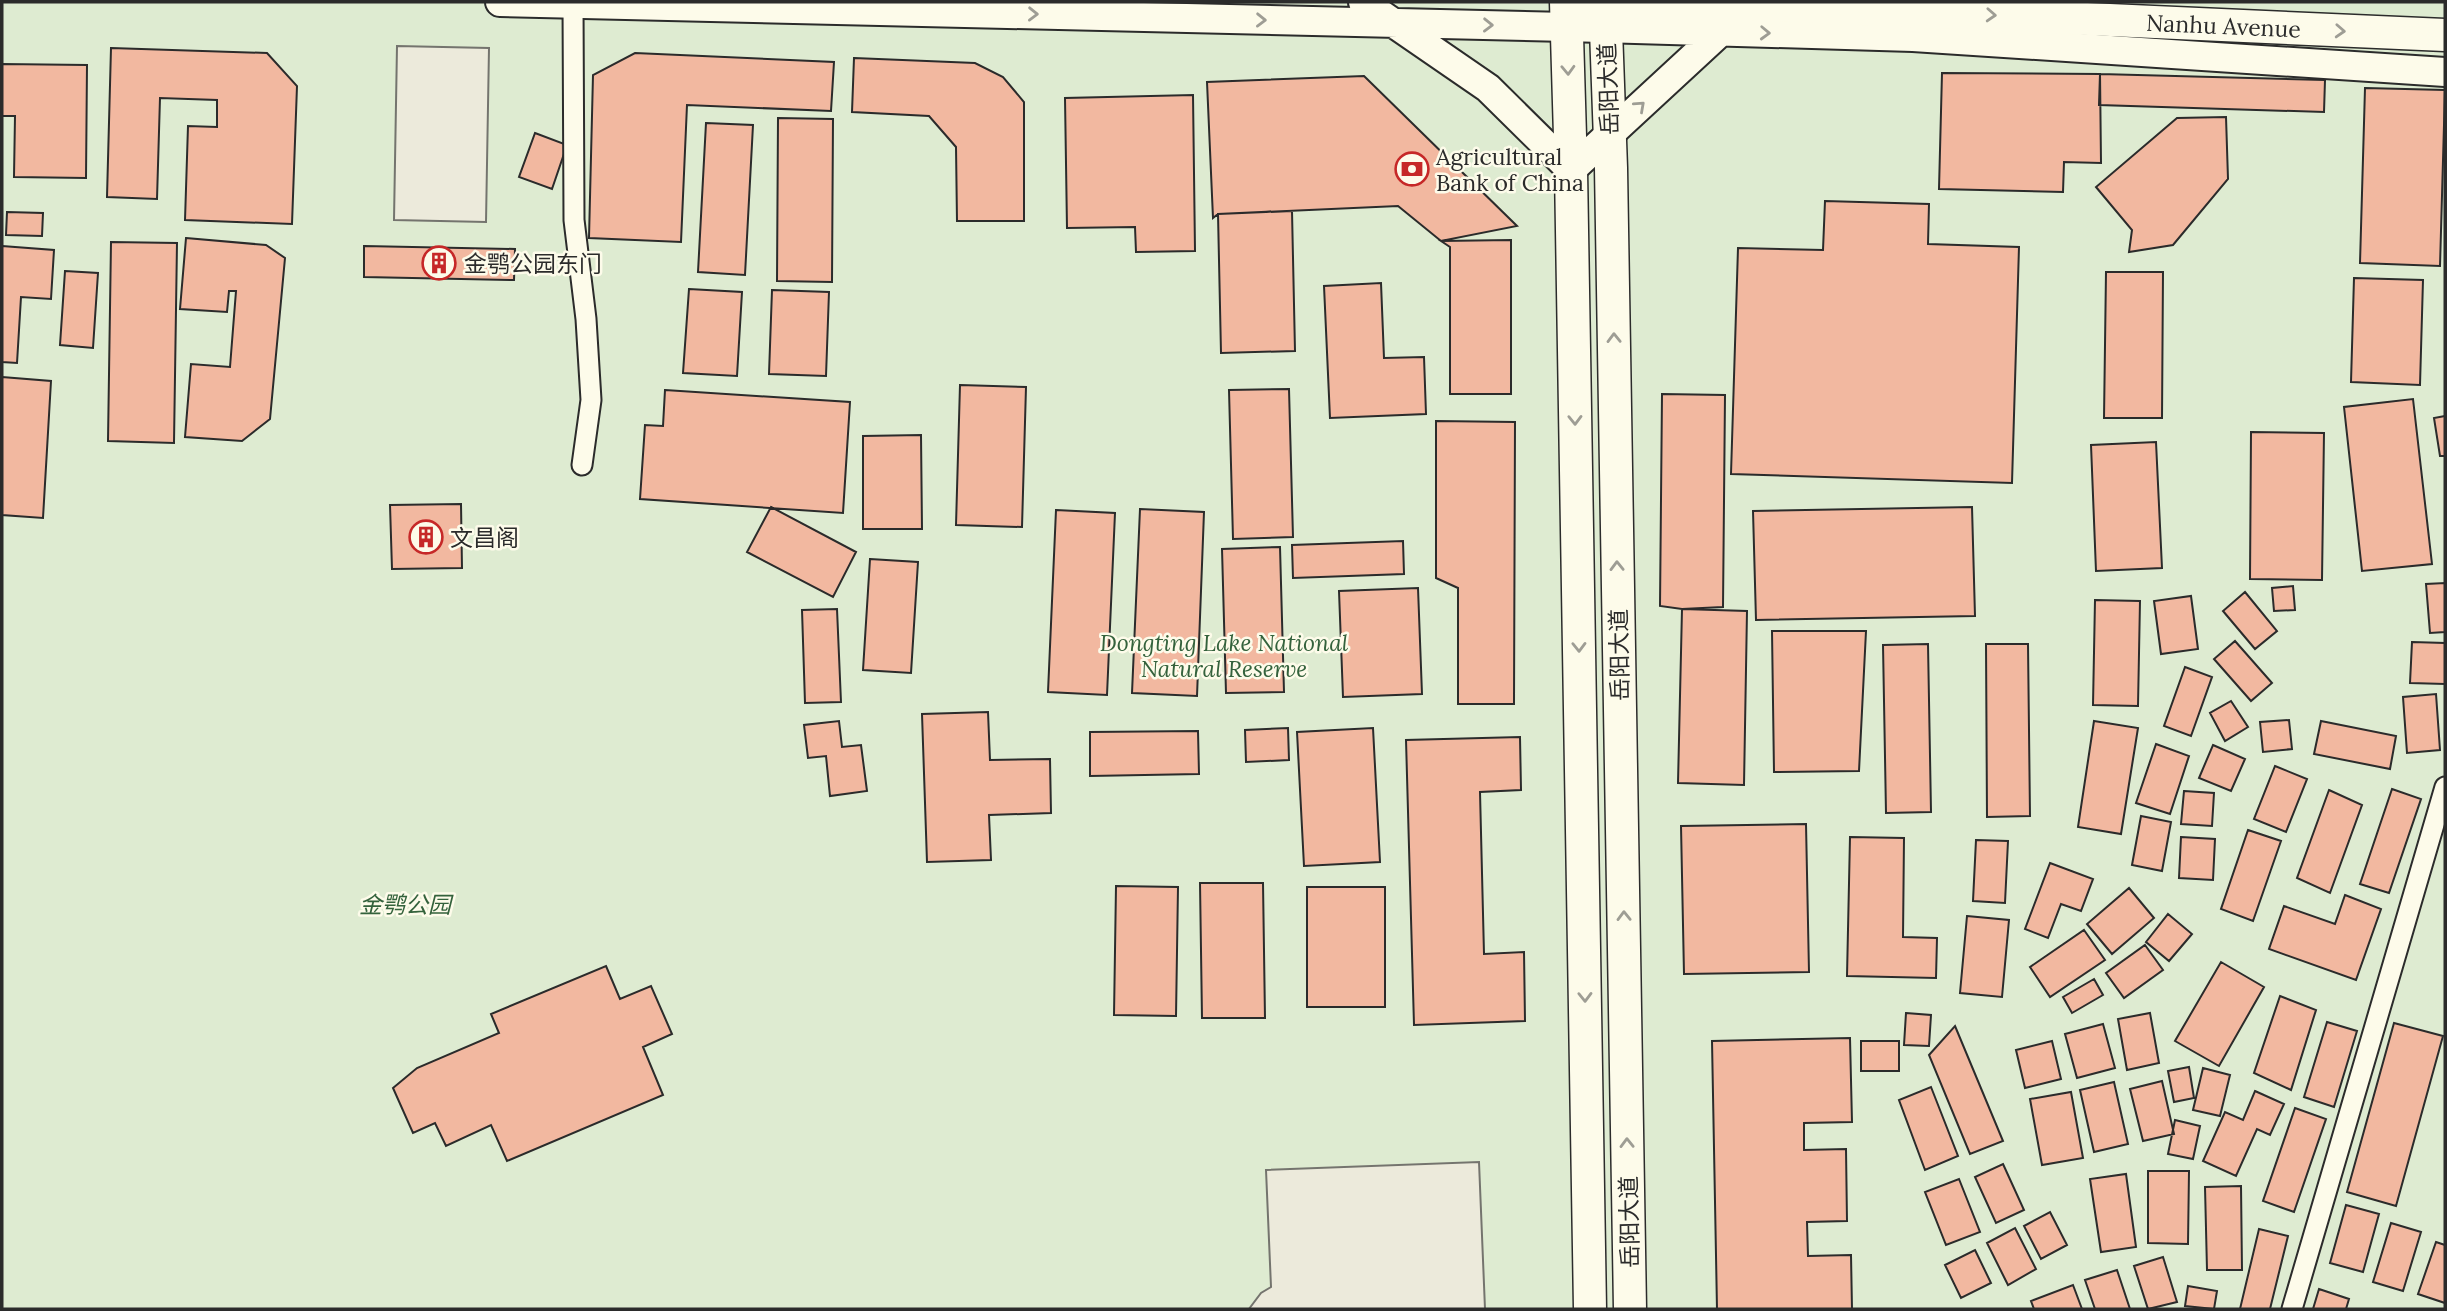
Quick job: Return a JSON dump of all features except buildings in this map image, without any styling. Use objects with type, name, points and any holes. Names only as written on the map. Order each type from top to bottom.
[{"type":"main road","points":[[500,2],[1393,23],[1588,10],[1721,31],[1927,38],[2445,72]]},
{"type":"main road","points":[[1363,2],[1488,88],[1571,170],[1751,4]]},
{"type":"main road","name":"Nanhu Avenue","points":[[1588,10],[1751,4],[2445,35]]},
{"type":"main road","name":"岳阳大道","points":[[1588,10],[1609,134],[1630,1309]]},
{"type":"main road","name":"岳阳大道","points":[[1588,10],[1571,170],[1590,1309]]},
{"type":"street","points":[[573,4],[574,220],[592,400],[582,465]]},
{"type":"street","points":[[2292,1309],[2445,786]]},
{"type":"green space","name":"Dongting Lake National Natural Reserve","points":[[2,2],[2445,2],[2445,1309],[2,1309]]},
{"type":"shaded area","points":[[397,46],[489,48],[486,222],[394,220]]},
{"type":"shaded area","points":[[1479,1162],[1485,1309],[1249,1309],[1261,1293],[1271,1287],[1266,1170]]},
{"type":"place","name":"Agricultural Bank of China","points":[[1412,169]]},
{"type":"place","name":"金鹗公园东门","points":[[439,263]]},
{"type":"place","name":"文昌阁","points":[[426,537]]},
{"type":"park label","name":"金鹗公园","points":[[405,904]]}]
